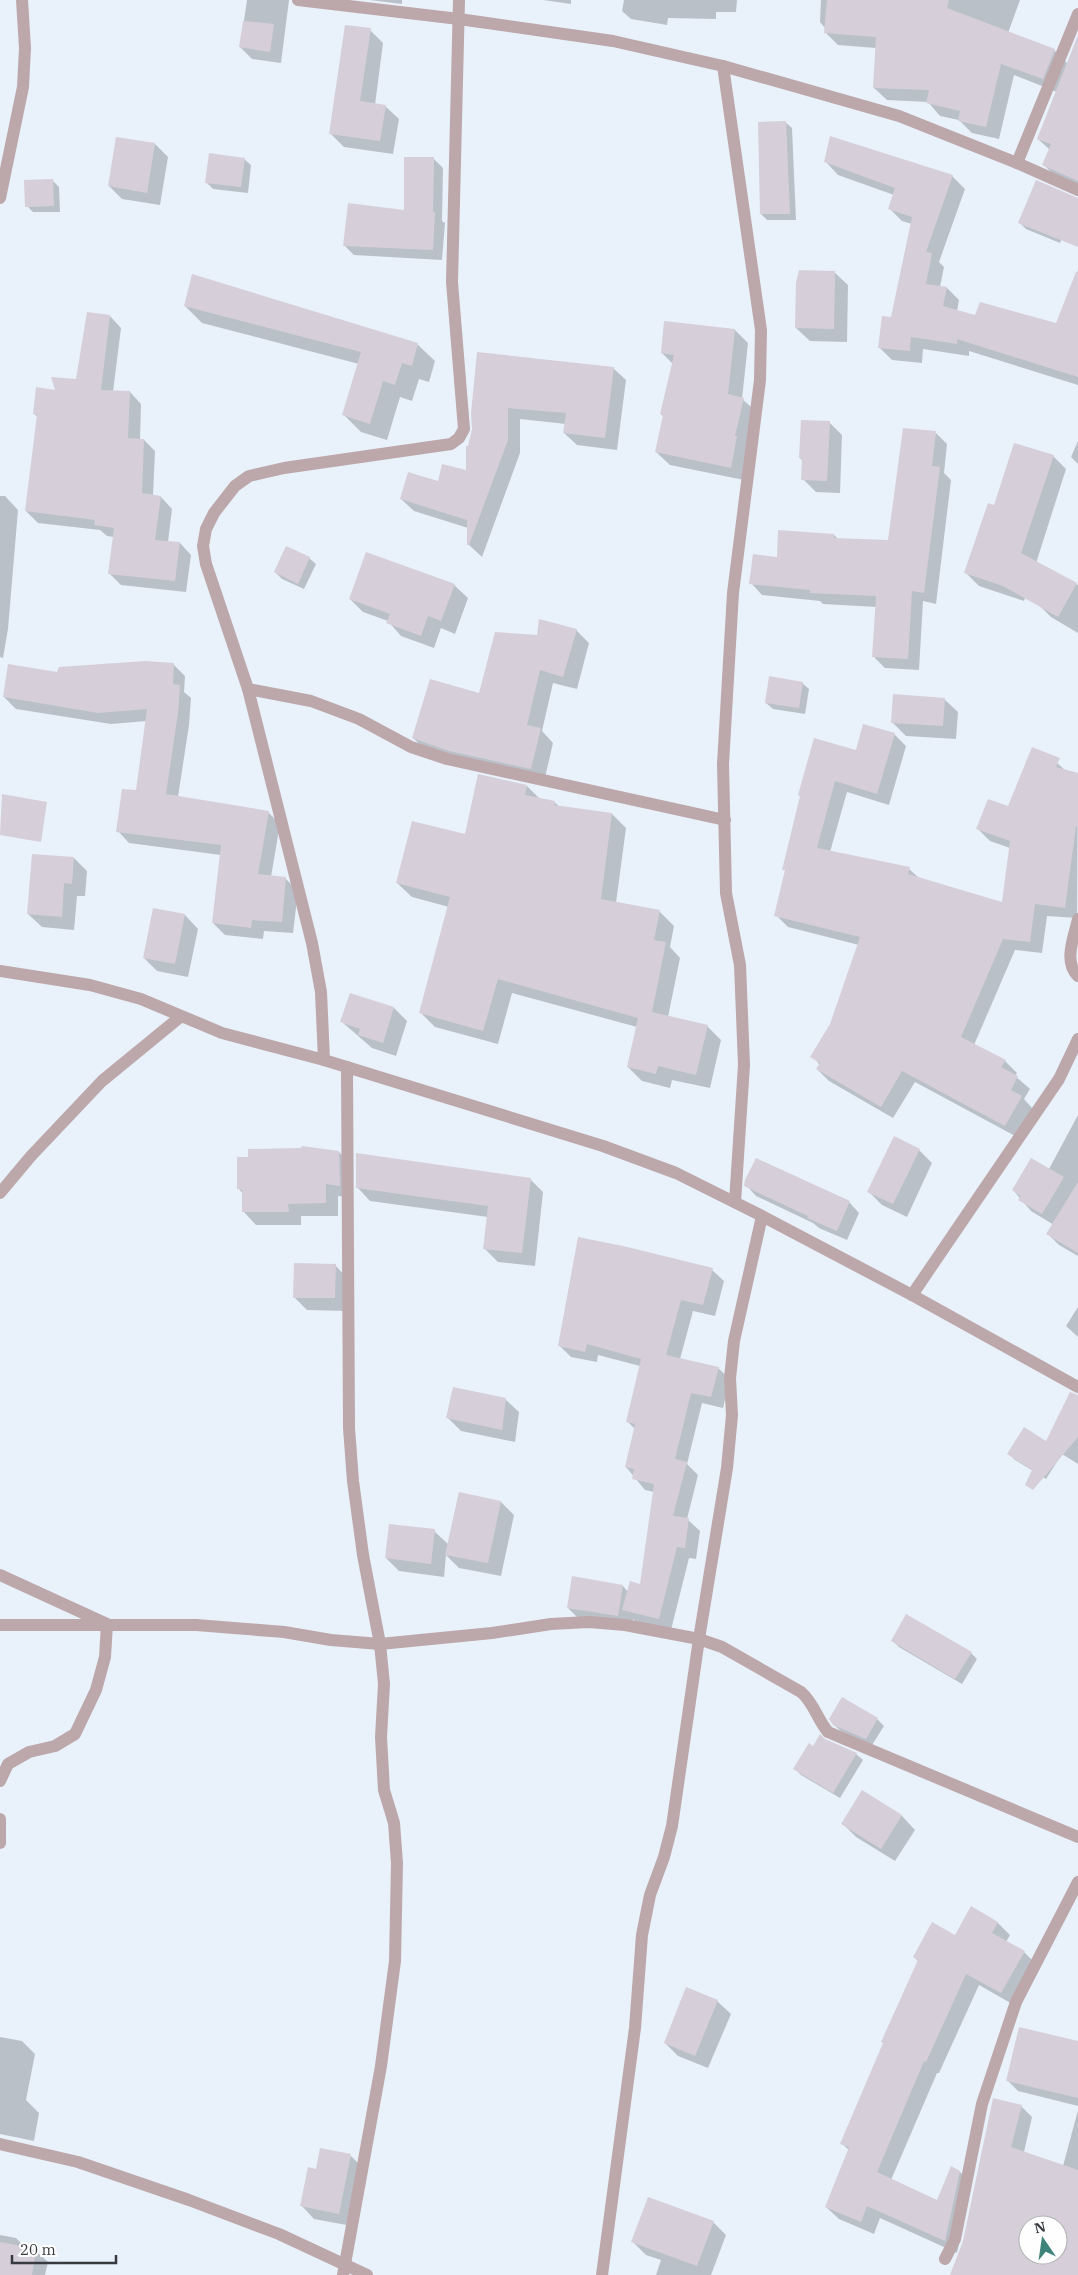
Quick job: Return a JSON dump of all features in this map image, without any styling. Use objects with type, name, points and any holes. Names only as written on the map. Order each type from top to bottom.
[{"type":"street","points":[[0,198],[23,88],[25,48],[22,0]]},
{"type":"street","points":[[298,0],[459,19],[613,41],[723,66],[899,116],[1017,163],[1078,190]]},
{"type":"street","points":[[324,1060],[321,992],[312,943],[248,689],[206,564],[204,546],[206,529],[214,513],[235,486],[249,476],[266,471],[451,444],[459,438],[464,429],[452,282],[459,0]]},
{"type":"street","points":[[1017,163],[1078,14]]},
{"type":"street","points":[[723,66],[762,330],[760,380],[734,593],[723,764],[726,893],[740,965],[744,1065],[735,1202]]},
{"type":"street","points":[[248,689],[311,701],[358,719],[411,747],[447,760],[725,820]]},
{"type":"street","points":[[1078,919],[1070,963],[1072,971],[1078,976]]},
{"type":"street","points":[[0,971],[90,985],[141,999],[180,1017],[222,1033],[347,1067],[603,1146],[676,1173],[912,1295],[1078,1387]]},
{"type":"street","points":[[0,1193],[31,1156],[102,1081],[180,1017]]},
{"type":"street","points":[[912,1295],[1059,1079],[1078,1039]]},
{"type":"street","points":[[344,2269],[381,2066],[395,1961],[397,1863],[394,1823],[384,1790],[381,1736],[384,1684],[380,1644],[363,1555],[353,1481],[349,1428],[347,1067]]},
{"type":"street","points":[[602,2275],[635,2028],[642,1935],[650,1895],[664,1857],[672,1826],[699,1639],[727,1468],[732,1415],[730,1378],[734,1341],[762,1216]]},
{"type":"street","points":[[0,1575],[107,1624]]},
{"type":"street","points":[[0,1625],[196,1625],[284,1632],[330,1640],[380,1644],[492,1633],[551,1624],[589,1622],[625,1625],[699,1639],[722,1646],[801,1692],[811,1701],[820,1723],[828,1732],[1078,1837]]},
{"type":"street","points":[[0,1781],[8,1764],[29,1752],[55,1746],[75,1734],[96,1690],[105,1657],[107,1624]]},
{"type":"street","points":[[0,1819],[0,1843]]},
{"type":"street","points":[[945,2258],[955,2239],[982,2104],[1016,2002],[1078,1882]]},
{"type":"street","points":[[0,2144],[78,2162],[124,2178],[270,2231],[344,2269],[367,2275]]},
{"type":"building","points":[[827,0],[949,0],[947,8],[1055,49],[1043,79],[1001,64],[986,127],[958,121],[960,111],[926,103],[929,90],[873,88],[876,37],[824,33]]},
{"type":"building","points":[[243,21],[274,24],[270,52],[239,47]]},
{"type":"building","points":[[345,25],[371,28],[360,101],[386,105],[380,141],[329,134]]},
{"type":"building","points":[[1078,35],[1078,181],[1042,165],[1051,144],[1037,139]]},
{"type":"building","points":[[786,121],[790,214],[760,214],[758,122]]},
{"type":"building","points":[[830,136],[953,175],[926,252],[932,253],[926,284],[947,287],[943,306],[975,315],[980,302],[1056,323],[1076,272],[1078,272],[1078,377],[957,339],[957,344],[911,337],[910,351],[878,348],[882,316],[891,317],[912,217],[888,209],[895,188],[824,162]]},
{"type":"building","points":[[116,137],[155,143],[147,193],[108,186]]},
{"type":"building","points":[[209,153],[245,158],[241,187],[205,183]]},
{"type":"building","points":[[404,157],[434,157],[433,212],[435,212],[433,250],[343,246],[348,203],[404,210]]},
{"type":"building","points":[[53,179],[54,206],[25,207],[24,180]]},
{"type":"building","points":[[1036,180],[1078,198],[1078,247],[1018,223]]},
{"type":"building","points":[[799,270],[835,271],[834,329],[795,328],[796,283]]},
{"type":"building","points":[[192,274],[418,343],[412,366],[402,363],[395,385],[383,381],[370,424],[342,415],[361,352],[184,306]]},
{"type":"building","points":[[87,312],[110,315],[101,390],[130,391],[128,438],[144,439],[142,493],[161,496],[155,540],[180,542],[175,581],[108,574],[114,528],[94,525],[95,520],[25,511],[37,415],[33,414],[36,387],[55,390],[51,377],[76,379]]},
{"type":"building","points":[[664,321],[735,329],[728,394],[744,398],[735,436],[737,436],[731,468],[655,452],[663,415],[660,414],[674,355],[661,353]]},
{"type":"building","points":[[477,352],[614,367],[605,438],[563,433],[566,413],[508,408],[508,440],[469,545],[467,545],[467,520],[400,499],[408,472],[438,481],[442,464],[466,470],[466,446],[468,446],[472,429],[471,413]]},
{"type":"building","points":[[801,420],[830,421],[827,481],[801,480],[802,458],[799,458]]},
{"type":"building","points":[[903,428],[936,431],[932,466],[940,467],[924,593],[912,591],[908,659],[872,657],[876,596],[810,593],[810,590],[749,584],[753,554],[777,557],[778,530],[834,534],[834,538],[888,540]]},
{"type":"building","points":[[1014,443],[1054,455],[1021,553],[1077,583],[1058,617],[1003,586],[964,573],[988,503],[994,505]]},
{"type":"building","points":[[286,546],[310,557],[298,584],[274,572]]},
{"type":"building","points":[[366,552],[455,584],[441,621],[428,616],[421,636],[386,623],[390,614],[349,599]]},
{"type":"building","points":[[539,619],[577,629],[563,677],[540,670],[527,725],[541,728],[531,769],[449,751],[412,738],[430,679],[479,693],[495,632],[537,635]]},
{"type":"building","points":[[145,661],[174,663],[173,684],[180,685],[178,713],[166,794],[269,811],[258,874],[286,877],[282,922],[252,920],[251,928],[212,923],[221,845],[116,832],[122,789],[136,790],[147,709],[98,713],[3,697],[8,664],[57,672],[59,667]]},
{"type":"building","points":[[769,676],[803,682],[799,708],[765,703]]},
{"type":"building","points":[[893,694],[945,698],[943,726],[891,723]]},
{"type":"building","points":[[863,724],[895,733],[877,794],[835,781],[817,848],[910,867],[908,874],[1002,902],[1010,841],[976,829],[988,799],[1008,806],[1032,747],[1060,758],[1056,767],[1078,773],[1078,827],[1076,826],[1065,908],[1035,904],[1030,942],[1003,939],[961,1037],[1006,1060],[1001,1067],[1018,1076],[1011,1090],[1022,1096],[1005,1126],[902,1071],[881,1107],[816,1069],[820,1063],[810,1057],[830,1024],[860,937],[774,916],[785,870],[782,870],[800,796],[798,795],[814,738],[856,750]]},
{"type":"building","points":[[478,774],[527,785],[525,795],[555,801],[554,805],[612,813],[601,899],[660,910],[654,940],[666,942],[652,1012],[708,1025],[696,1075],[658,1066],[656,1074],[627,1067],[638,1018],[498,979],[483,1031],[419,1013],[450,897],[396,883],[412,821],[465,834]]},
{"type":"building","points":[[2,794],[47,802],[41,842],[0,835]]},
{"type":"building","points":[[32,854],[74,857],[72,884],[64,883],[62,917],[27,914]]},
{"type":"building","points":[[153,908],[185,914],[175,964],[143,958]]},
{"type":"building","points":[[350,993],[394,1007],[383,1043],[358,1035],[360,1029],[340,1022]]},
{"type":"building","points":[[894,1136],[920,1149],[893,1204],[867,1192]]},
{"type":"building","points":[[302,1146],[339,1151],[340,1186],[326,1184],[326,1203],[288,1204],[289,1212],[242,1212],[242,1190],[237,1189],[237,1157],[248,1157],[248,1149],[301,1148]]},
{"type":"building","points":[[356,1153],[531,1178],[522,1253],[483,1249],[488,1206],[356,1188]]},
{"type":"building","points":[[756,1158],[850,1201],[837,1231],[744,1186]]},
{"type":"building","points":[[1031,1158],[1064,1177],[1042,1214],[1018,1200],[1021,1196],[1012,1190]]},
{"type":"building","points":[[1078,1182],[1078,1253],[1046,1234]]},
{"type":"building","points":[[578,1237],[713,1268],[703,1305],[681,1300],[666,1355],[719,1367],[711,1397],[691,1393],[675,1459],[687,1462],[673,1516],[689,1518],[685,1548],[677,1547],[659,1619],[622,1610],[630,1581],[640,1584],[654,1484],[632,1479],[634,1469],[625,1467],[635,1424],[626,1422],[641,1359],[587,1344],[585,1352],[558,1346]]},
{"type":"building","points":[[294,1263],[336,1264],[335,1298],[293,1298]]},
{"type":"building","points":[[453,1387],[506,1398],[502,1430],[446,1418]]},
{"type":"building","points":[[1070,1392],[1078,1395],[1078,1437],[1033,1490],[1025,1485],[1032,1470],[1007,1454],[1024,1427],[1046,1441]]},
{"type":"building","points":[[459,1492],[501,1501],[488,1563],[445,1555]]},
{"type":"building","points":[[389,1524],[435,1529],[431,1564],[385,1558]]},
{"type":"building","points":[[572,1576],[623,1585],[618,1616],[567,1608]]},
{"type":"building","points":[[906,1614],[972,1652],[955,1679],[891,1641]]},
{"type":"building","points":[[842,1697],[878,1718],[866,1739],[833,1725],[829,1719]]},
{"type":"building","points":[[820,1734],[825,1739],[857,1753],[833,1793],[793,1769],[809,1743],[813,1746]]},
{"type":"building","points":[[862,1790],[902,1815],[881,1849],[841,1824]]},
{"type":"building","points":[[971,1906],[998,1922],[992,1933],[1025,1951],[1001,1993],[966,1974],[926,2062],[924,2061],[877,2172],[937,2200],[951,2166],[960,2171],[945,2241],[867,2206],[861,2222],[825,2207],[849,2147],[840,2144],[883,2043],[881,2042],[918,1960],[913,1957],[932,1922],[955,1935]]},
{"type":"building","points":[[686,1987],[718,2000],[695,2056],[664,2043]]},
{"type":"building","points":[[1019,2027],[1078,2041],[1078,2098],[1006,2081]]},
{"type":"building","points":[[993,2098],[1022,2105],[1011,2147],[1078,2170],[1078,2275],[950,2275],[963,2241]]},
{"type":"building","points":[[320,2148],[351,2154],[339,2214],[300,2206],[308,2167],[316,2169]]},
{"type":"building","points":[[648,2197],[714,2221],[697,2266],[631,2242]]},
{"type":"building","points":[[0,2242],[36,2249],[32,2275],[0,2275]]}]
